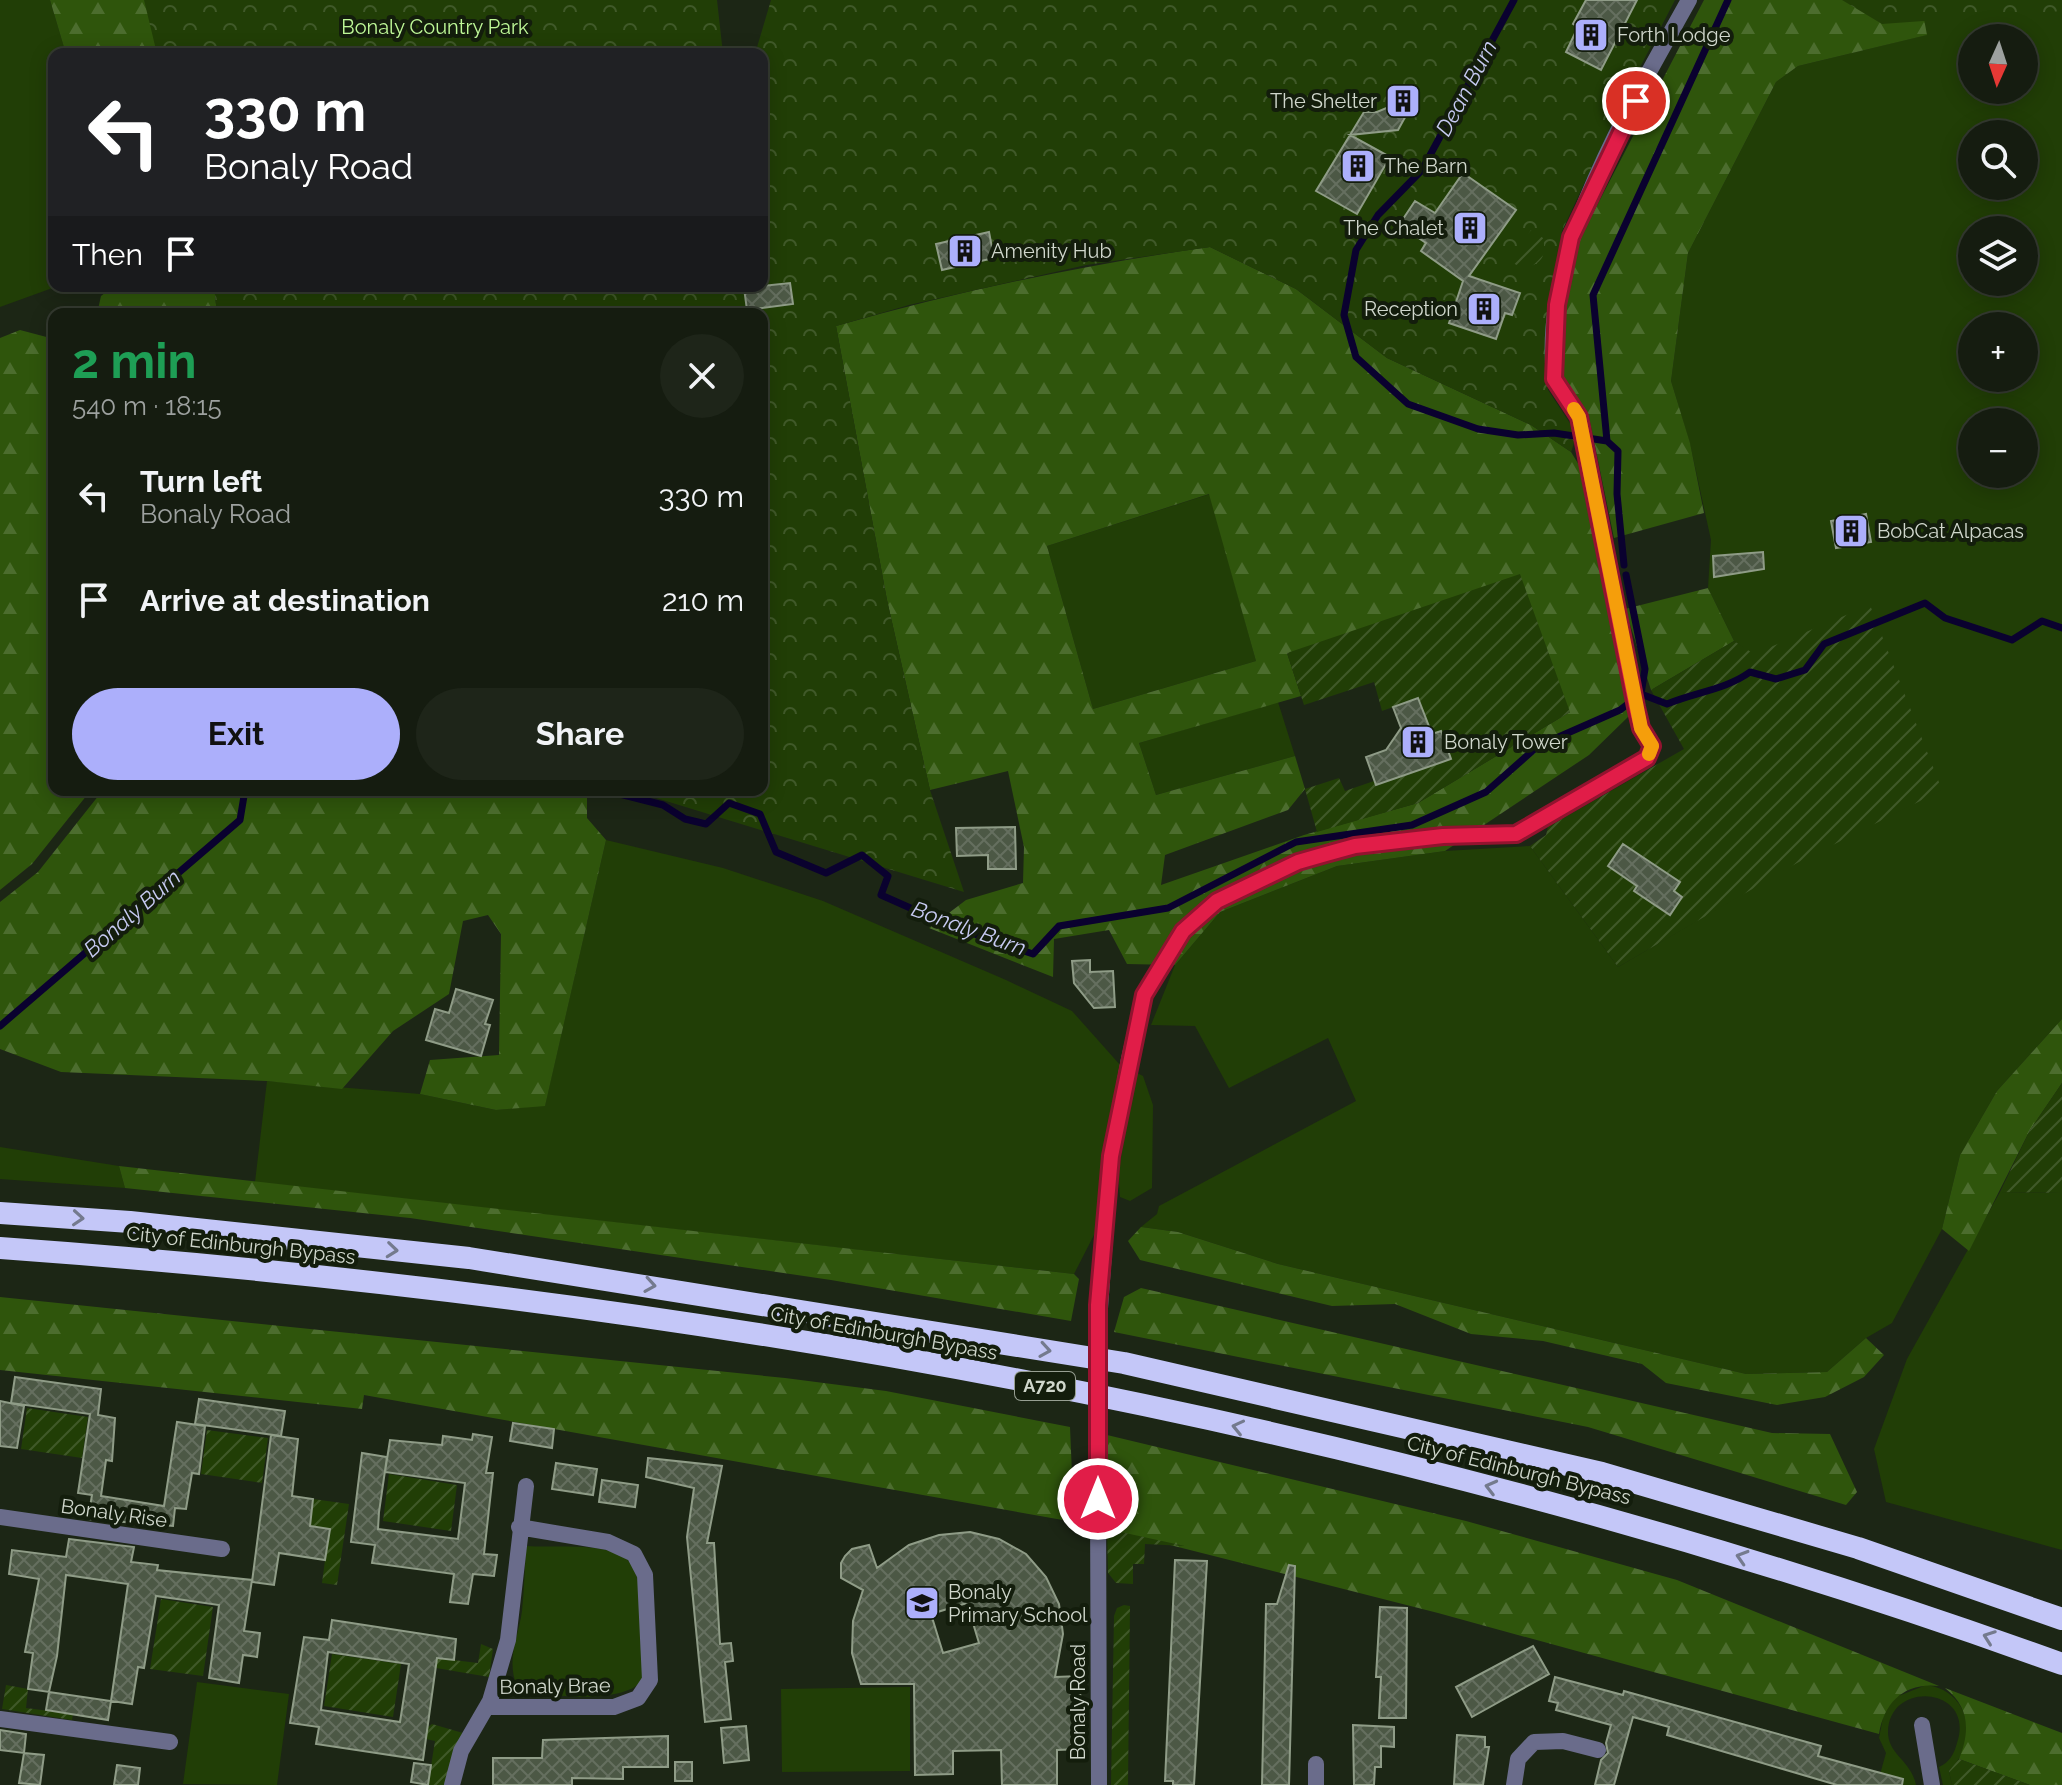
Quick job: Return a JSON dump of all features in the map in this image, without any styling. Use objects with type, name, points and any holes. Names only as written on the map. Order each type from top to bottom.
[{"type":"highway","name":"City of Edinburgh Bypass","points":[[0,1213],[130,1222],[469,1258],[1124,1363],[1602,1473],[1858,1548],[2062,1619]]},
{"type":"highway","name":"City of Edinburgh Bypass","points":[[0,1248],[124,1257],[462,1292],[783,1339],[1119,1399],[1583,1510],[1849,1590],[2062,1664]]},
{"type":"street","name":"Bonaly Road","points":[[1099,1785],[1098,1336],[1111,1156],[1144,995],[1183,931],[1217,901],[1298,862],[1355,846],[1443,836],[1516,834],[1647,758],[1652,746],[1641,728],[1634,699],[1579,417],[1554,379],[1557,305],[1571,237],[1615,142],[1689,0]]},
{"type":"street","name":"Bonaly Brae","points":[[452,1785],[461,1751],[487,1707],[508,1640],[526,1486]]},
{"type":"street","name":"Bonaly Rise","points":[[0,1517],[222,1549]]},
{"type":"street","name":"Bonaly Brae","points":[[487,1707],[614,1707],[638,1698],[650,1680],[645,1575],[634,1554],[608,1542],[519,1527]]},
{"type":"street","points":[[0,1719],[170,1742]]},
{"type":"street","points":[[1922,1725],[1932,1785]]},
{"type":"street","points":[[1514,1785],[1518,1759],[1534,1742],[1563,1741],[1598,1750]]},
{"type":"street","points":[[1316,1764],[1316,1785]]},
{"type":"green space","points":[[0,0],[50,0],[64,48],[48,48],[48,290],[0,307]]},
{"type":"green space","points":[[50,0],[298,0],[213,48],[64,48]]},
{"type":"green space","name":"Bonaly Country Park","points":[[144,0],[717,0],[722,48],[156,48]]},
{"type":"green space","points":[[771,0],[1675,0],[1623,100],[1562,231],[1547,316],[1545,374],[1548,390],[1577,434],[1571,452],[1531,425],[1387,358],[1296,289],[1210,247],[1086,265],[909,305],[836,326],[887,600],[930,790],[964,892],[650,796],[768,796],[768,308],[216,308],[215,292],[768,292],[768,48],[757,48]]},
{"type":"green space","points":[[1704,0],[1890,0],[1921,3],[1927,35],[1798,66],[1776,82],[1688,253],[1671,381],[1690,443],[1704,513],[1614,538],[1589,417],[1558,375],[1562,306],[1580,238]]},
{"type":"green space","points":[[1842,0],[2062,0],[2062,11],[1882,24]]},
{"type":"green space","points":[[2062,0],[2062,1019],[1997,1091],[1960,1155],[1942,1229],[1892,1323],[1866,1338],[1827,1372],[1746,1374],[1278,1264],[1178,1232],[1141,1227],[1157,1214],[1159,1206],[1356,1101],[1328,1038],[1229,1088],[1195,1026],[1151,1025],[1175,965],[1220,912],[1337,866],[1445,851],[1530,846],[1618,967],[1797,862],[1941,790],[1734,641],[1708,588],[1711,540],[1690,444],[1671,381],[1688,253],[1776,82],[1798,66],[1926,35],[1921,4]]},
{"type":"green space","points":[[1531,230],[1543,238],[1543,255],[1534,265],[1523,269],[1510,261]]},
{"type":"green space","points":[[1210,247],[1296,289],[1387,358],[1531,425],[1571,452],[1579,465],[1592,511],[1629,716],[1589,755],[1445,851],[1337,866],[1220,912],[1175,965],[1127,964],[1109,930],[1054,939],[1053,977],[929,928],[966,900],[1023,883],[1024,847],[1008,771],[930,790],[887,600],[836,326],[975,290]],"holes":[[[1209,494],[1256,661],[1093,709],[1047,546]],[[1287,653],[1570,712],[1418,803],[1304,835],[1161,885],[1165,855],[1288,810],[1305,789],[1295,756],[1156,795],[1139,743],[1301,696]]]},
{"type":"green space","points":[[106,292],[215,292],[216,308],[98,308],[101,296]]},
{"type":"green space","points":[[20,330],[48,337],[48,796],[86,796],[32,864],[0,890],[0,338]]},
{"type":"green space","points":[[1210,494],[1256,661],[1093,709],[1047,546]]},
{"type":"green space","points":[[1520,574],[1570,712],[1418,803],[1317,832],[1305,789],[1339,778],[1345,791],[1374,781],[1376,785],[1451,758],[1441,731],[1432,734],[1418,698],[1382,711],[1374,682],[1304,705],[1287,653]]},
{"type":"green space","points":[[1708,588],[1734,641],[1651,690],[1625,609]]},
{"type":"green space","points":[[1870,605],[1942,790],[1797,863],[1618,967],[1530,846],[1546,835],[1548,827],[1684,749],[1651,690],[1734,641],[1754,654]]},
{"type":"green space","points":[[1278,702],[1295,756],[1156,795],[1139,743]]},
{"type":"green space","points":[[98,796],[587,796],[587,818],[606,840],[545,1106],[496,1110],[420,1094],[430,1060],[499,1055],[501,934],[488,915],[463,921],[449,994],[393,1031],[342,1089],[267,1081],[61,1072],[0,1049],[0,902],[38,872]]},
{"type":"green space","points":[[606,840],[723,868],[823,901],[1072,1011],[1121,1066],[1096,1231],[1074,1274],[245,1181],[255,1182],[267,1081],[420,1094],[496,1110],[545,1105]]},
{"type":"green space","points":[[2062,1019],[2062,1083],[2030,1130],[1969,1251],[1942,1229],[1960,1155],[1997,1091]]},
{"type":"green space","points":[[1135,1072],[1143,1076],[1153,1105],[1152,1188],[1130,1201],[1120,1197],[1118,1175]]},
{"type":"green space","points":[[2062,1083],[2062,1193],[2000,1192],[2030,1130]]},
{"type":"green space","points":[[0,1147],[119,1166],[125,1188],[0,1179]]},
{"type":"green space","points":[[119,1166],[1074,1274],[1079,1279],[1071,1321],[831,1280],[410,1218],[125,1188]]},
{"type":"green space","points":[[2000,1192],[2062,1193],[2062,1550],[1886,1502],[1874,1449],[1907,1359]]},
{"type":"green space","points":[[1141,1227],[1178,1232],[1278,1264],[1746,1374],[1827,1372],[1866,1338],[1884,1355],[1864,1377],[1825,1397],[1777,1405],[1666,1383],[1642,1364],[1543,1341],[1471,1334],[1395,1304],[1332,1306],[1140,1260],[1128,1241]]},
{"type":"green space","points":[[1141,1288],[1772,1433],[1830,1434],[1857,1492],[1846,1505],[1588,1427],[1114,1332],[1124,1297]]},
{"type":"green space","points":[[0,1297],[785,1378],[886,1391],[1070,1427],[1074,1522],[364,1395],[362,1409],[0,1370]]},
{"type":"green space","points":[[27,1408],[88,1417],[82,1458],[21,1449]]},
{"type":"green space","points":[[207,1430],[268,1438],[262,1483],[201,1474]]},
{"type":"green space","points":[[1107,1435],[1466,1521],[1677,1580],[1939,1686],[1916,1687],[1898,1696],[1886,1712],[1879,1734],[1438,1613],[1107,1529]]},
{"type":"green space","points":[[389,1474],[457,1485],[451,1531],[383,1521]]},
{"type":"green space","points":[[313,1499],[349,1504],[337,1585],[322,1583],[329,1530],[309,1526]]},
{"type":"green space","points":[[1107,1529],[1185,1546],[1145,1544],[1144,1564],[1133,1564],[1133,1584],[1116,1583],[1108,1573]]},
{"type":"green space","points":[[526,1546],[597,1548],[619,1554],[629,1562],[637,1575],[643,1611],[642,1681],[632,1689],[582,1697],[545,1694],[517,1687],[513,1658],[522,1611]]},
{"type":"green space","points":[[161,1599],[213,1607],[203,1676],[150,1669]]},
{"type":"green space","points":[[1130,1606],[1128,1785],[1111,1785],[1114,1616],[1117,1608]]},
{"type":"green space","points":[[481,1644],[493,1649],[489,1677],[436,1668],[437,1658],[478,1663]]},
{"type":"green space","points":[[332,1654],[401,1664],[393,1717],[324,1706]]},
{"type":"green space","points":[[197,1682],[289,1694],[277,1785],[183,1784]]},
{"type":"green space","points":[[6,1685],[28,1689],[26,1708],[73,1714],[72,1720],[2,1709]]},
{"type":"green space","points":[[1926,1685],[1953,1696],[1966,1719],[1965,1746],[1949,1771],[1952,1785],[1943,1785],[1939,1767],[1953,1754],[1960,1724],[1954,1710],[1944,1701],[1915,1697],[1902,1703],[1892,1715],[1888,1732],[1892,1746],[1910,1769],[1916,1785],[1877,1785],[1886,1753],[1879,1738],[1884,1712],[1896,1697]]},
{"type":"green space","points":[[910,1687],[910,1771],[782,1772],[781,1689]]},
{"type":"green space","points":[[1945,1688],[2062,1733],[2062,1785],[2030,1785],[1959,1759],[1966,1720],[1959,1703]]},
{"type":"green space","points":[[432,1724],[463,1733],[445,1785],[428,1785],[435,1741],[426,1739],[428,1727]]},
{"type":"green space","points":[[1959,1759],[2030,1785],[1952,1785],[1949,1771]]},
{"type":"building","name":"Forth Lodge","points":[[1586,0],[1637,0],[1601,70],[1566,52],[1578,27],[1573,24]]},
{"type":"building","points":[[1398,92],[1414,101],[1398,130],[1350,135],[1364,112],[1377,112],[1389,107]]},
{"type":"building","name":"The Barn","points":[[1350,135],[1390,157],[1357,214],[1316,191]]},
{"type":"building","points":[[1463,173],[1516,210],[1469,276],[1520,293],[1512,315],[1505,313],[1496,339],[1449,323],[1463,281],[1421,251],[1426,243],[1399,225],[1415,201],[1435,213]]},
{"type":"building","name":"Amenity Hub","points":[[989,232],[994,258],[942,270],[936,244]]},
{"type":"building","points":[[790,283],[793,304],[747,308],[745,292],[768,292],[768,285]]},
{"type":"building","name":"BobCat Alpacas","points":[[1866,514],[1871,542],[1836,548],[1831,521]]},
{"type":"building","points":[[1763,552],[1764,569],[1714,577],[1713,556]]},
{"type":"building","name":"Bonaly Tower","points":[[1418,698],[1432,734],[1441,731],[1451,759],[1376,785],[1366,757],[1386,750],[1401,728],[1393,707]]},
{"type":"building","points":[[1015,827],[1016,869],[988,869],[988,855],[957,856],[956,828]]},
{"type":"building","points":[[1623,844],[1680,882],[1674,891],[1682,897],[1670,915],[1634,891],[1637,886],[1608,866]]},
{"type":"building","points":[[1090,960],[1090,972],[1113,971],[1115,1007],[1094,1008],[1074,983],[1072,961]]},
{"type":"building","points":[[456,989],[493,1000],[485,1024],[490,1025],[481,1056],[426,1040],[435,1009],[449,1013]]},
{"type":"building","points":[[15,1377],[101,1389],[98,1415],[115,1418],[112,1461],[106,1460],[101,1496],[164,1506],[177,1422],[205,1426],[199,1474],[192,1473],[186,1509],[175,1508],[173,1526],[88,1519],[92,1495],[78,1493],[90,1414],[11,1403]]},
{"type":"building","points":[[199,1399],[285,1411],[281,1436],[195,1424]]},
{"type":"building","points":[[0,1401],[24,1406],[17,1448],[0,1446]]},
{"type":"building","points":[[513,1423],[554,1429],[552,1448],[510,1441]]},
{"type":"building","points":[[473,1434],[492,1437],[486,1473],[493,1473],[484,1554],[497,1555],[494,1576],[473,1574],[468,1604],[450,1602],[454,1574],[372,1563],[375,1545],[351,1542],[362,1453],[387,1457],[379,1512],[378,1529],[458,1539],[465,1483],[385,1472],[390,1440],[442,1445],[443,1436],[472,1440]]},
{"type":"building","points":[[271,1435],[298,1439],[292,1496],[313,1499],[310,1526],[330,1529],[325,1560],[279,1553],[274,1585],[252,1582]]},
{"type":"building","points":[[648,1458],[722,1466],[707,1543],[714,1543],[720,1644],[731,1643],[733,1661],[725,1662],[731,1719],[705,1722],[687,1537],[694,1488],[646,1477]]},
{"type":"building","points":[[556,1463],[597,1469],[593,1495],[552,1489]]},
{"type":"building","points":[[602,1480],[638,1485],[635,1507],[599,1502]]},
{"type":"building","points":[[970,1532],[999,1539],[1026,1554],[1046,1577],[1059,1604],[1063,1634],[1055,1677],[1080,1676],[1081,1749],[1057,1750],[1057,1785],[1002,1785],[1001,1750],[953,1751],[953,1774],[915,1775],[914,1684],[861,1684],[852,1653],[853,1621],[863,1590],[841,1578],[841,1563],[852,1549],[869,1545],[877,1568],[909,1545],[939,1535]],"holes":[[[967,1603],[979,1643],[943,1653],[931,1614]]]},
{"type":"building","points":[[69,1539],[134,1547],[131,1562],[158,1565],[157,1570],[252,1580],[244,1631],[260,1633],[257,1657],[243,1655],[239,1683],[209,1678],[219,1605],[156,1596],[144,1668],[138,1667],[132,1704],[111,1701],[128,1584],[66,1575],[57,1656],[49,1692],[28,1689],[33,1653],[25,1652],[39,1579],[9,1574],[12,1550],[66,1557]]},
{"type":"building","points":[[1175,1560],[1207,1561],[1194,1785],[1173,1785],[1173,1781],[1165,1781]]},
{"type":"building","points":[[1289,1565],[1295,1566],[1289,1785],[1262,1785],[1266,1604],[1277,1604]]},
{"type":"building","points":[[1380,1607],[1407,1608],[1406,1718],[1379,1718],[1381,1677],[1376,1677]]},
{"type":"building","points":[[332,1620],[456,1639],[454,1660],[437,1658],[423,1760],[316,1744],[319,1727],[290,1723],[304,1637],[329,1640]],"holes":[[[328,1652],[409,1664],[400,1722],[321,1710]]]},
{"type":"building","points":[[1533,1646],[1549,1674],[1472,1717],[1456,1687]]},
{"type":"building","points":[[1555,1677],[1623,1695],[1624,1691],[1821,1746],[1818,1756],[1903,1779],[1902,1785],[1837,1785],[1667,1735],[1669,1727],[1633,1717],[1614,1785],[1595,1785],[1601,1760],[1608,1753],[1606,1743],[1611,1725],[1556,1710],[1558,1703],[1549,1701]]},
{"type":"building","points":[[49,1692],[111,1701],[108,1720],[46,1710]]},
{"type":"building","points":[[1353,1725],[1394,1727],[1394,1747],[1381,1746],[1381,1767],[1375,1767],[1374,1785],[1354,1785]]},
{"type":"building","points":[[746,1726],[749,1760],[724,1763],[721,1728]]},
{"type":"building","points":[[0,1730],[26,1734],[24,1753],[0,1750]]},
{"type":"building","points":[[1457,1735],[1485,1737],[1485,1747],[1489,1747],[1483,1785],[1454,1784]]},
{"type":"building","points":[[668,1736],[668,1767],[623,1767],[623,1779],[572,1778],[572,1785],[493,1785],[493,1758],[542,1758],[543,1740]]},
{"type":"building","points":[[24,1753],[44,1755],[40,1785],[19,1783]]},
{"type":"building","points":[[675,1762],[692,1762],[692,1781],[675,1781]]},
{"type":"building","points":[[414,1763],[431,1765],[428,1785],[411,1782]]},
{"type":"building","points":[[117,1765],[140,1768],[138,1785],[114,1785]]},
{"type":"waterway","name":"Dean Burn","points":[[1514,0],[1422,170],[1378,215],[1356,250],[1344,315],[1356,357],[1408,404],[1478,429],[1518,435],[1554,433],[1607,441]]},
{"type":"waterway","points":[[1607,441],[1593,295],[1728,0]]},
{"type":"waterway","points":[[1607,441],[1618,451],[1617,494],[1624,565]]},
{"type":"waterway","points":[[1626,575],[1645,669],[1641,694]]},
{"type":"waterway","points":[[1641,694],[1667,704],[1730,683],[1750,672],[1776,679],[1805,670],[1824,644],[1925,603],[1945,618],[2012,640],[2042,621],[2062,628]]},
{"type":"waterway","name":"Bonaly Burn","points":[[628,796],[663,805],[685,819],[706,824],[729,803],[760,814],[776,852],[826,873],[862,855],[888,876],[881,895],[951,926],[1033,954],[1059,926],[1168,908],[1296,842],[1412,825],[1486,792],[1538,746],[1620,710],[1633,700]]},
{"type":"waterway","name":"Bonaly Burn","points":[[0,1026],[240,820],[244,796]]},
{"type":"slow traffic","points":[[1574,409],[1579,417],[1641,728],[1650,738],[1652,746],[1649,754]]},
{"type":"place","name":"Forth Lodge","points":[[1591,35]]},
{"type":"place","name":"The Shelter","points":[[1403,101]]},
{"type":"place","name":"The Barn","points":[[1358,166]]},
{"type":"place","name":"The Chalet","points":[[1470,228]]},
{"type":"place","name":"Amenity Hub","points":[[965,251]]},
{"type":"place","name":"Reception","points":[[1484,309]]},
{"type":"place","name":"BobCat Alpacas","points":[[1851,531]]},
{"type":"place","name":"Bonaly Tower","points":[[1418,742]]},
{"type":"place","name":"Bonaly Primary School","points":[[922,1603]]},
{"type":"route","points":[[1098,1499],[1098,1305],[1111,1156],[1144,995],[1183,931],[1217,901],[1298,862],[1355,846],[1443,836],[1516,834],[1647,758],[1652,746],[1650,738],[1641,728],[1636,707],[1579,417],[1554,379],[1557,305],[1571,237],[1636,101]]}]
